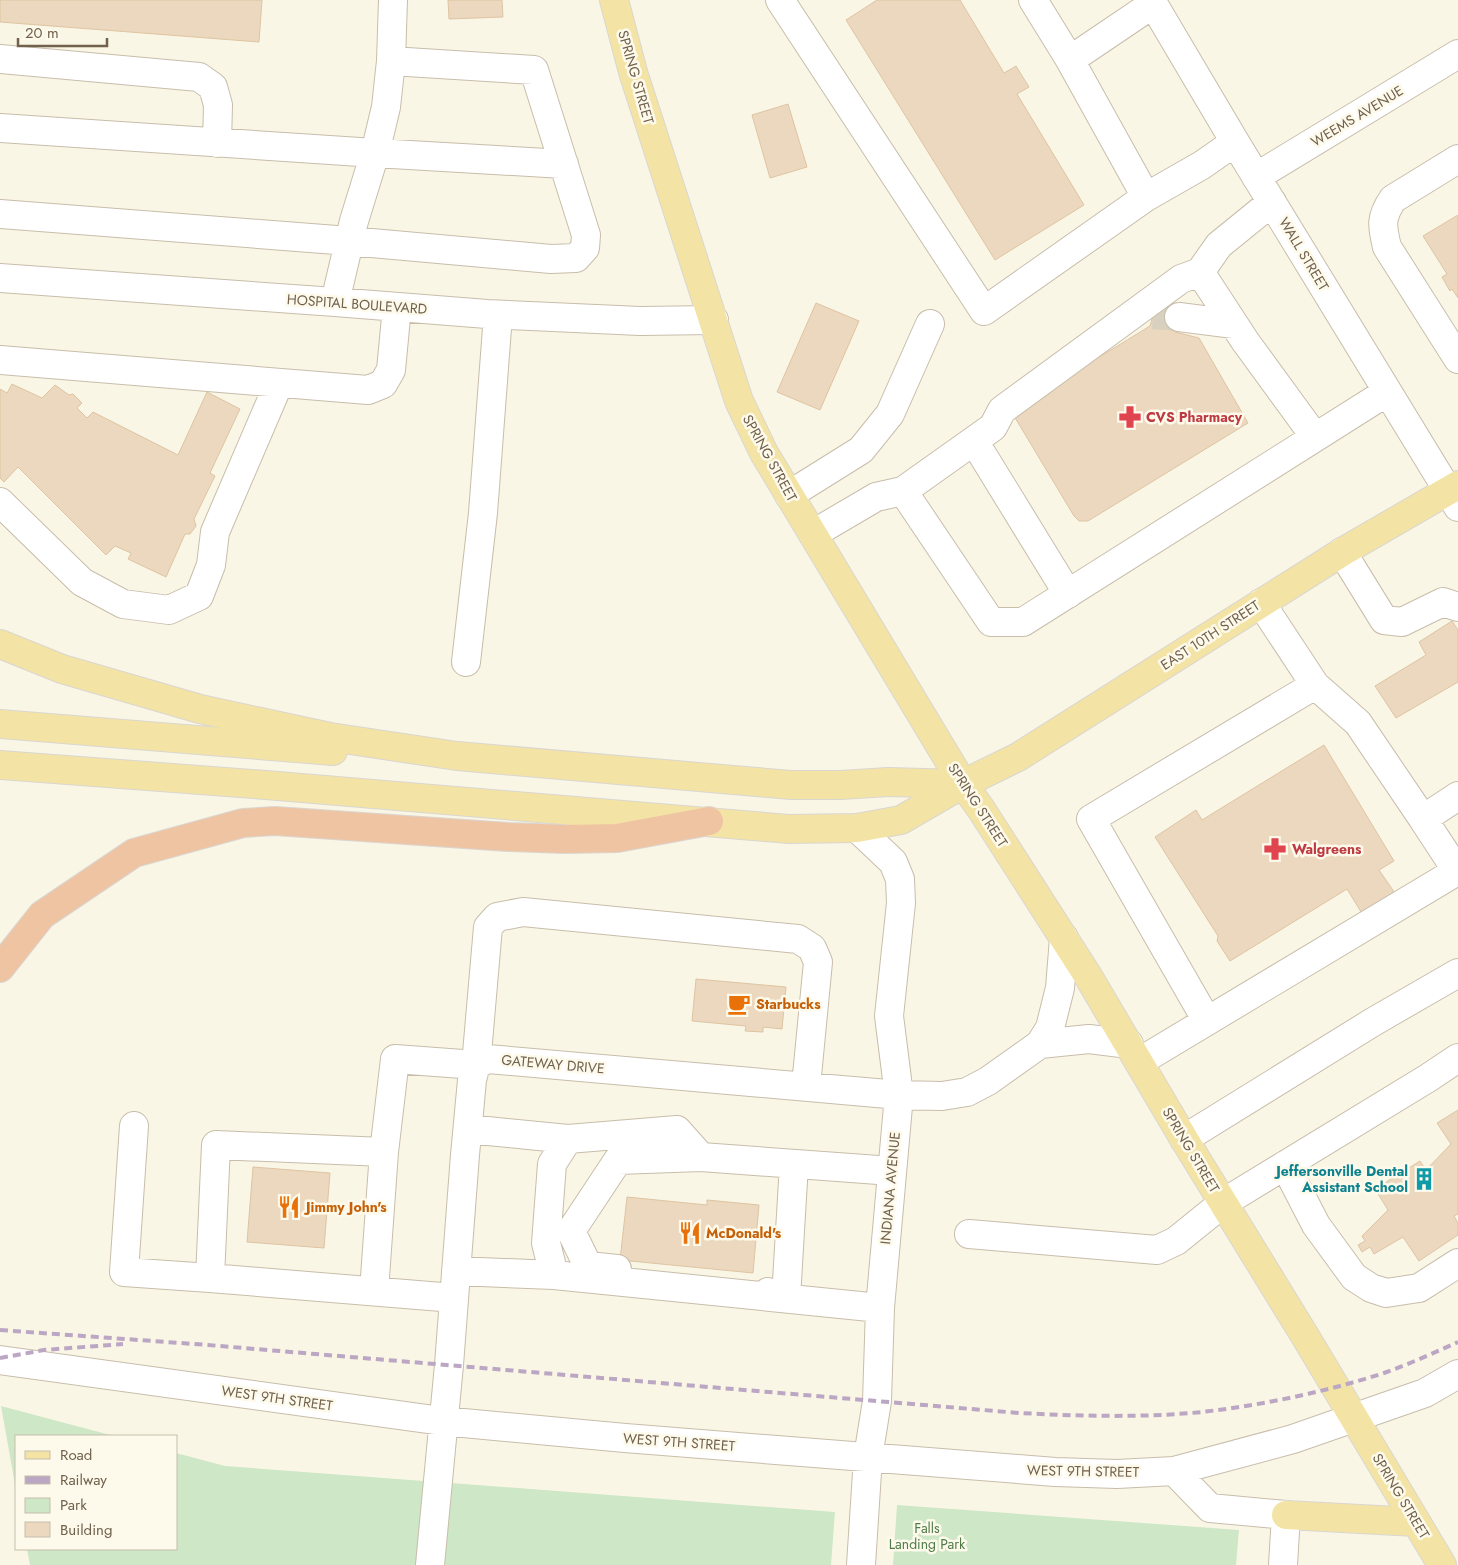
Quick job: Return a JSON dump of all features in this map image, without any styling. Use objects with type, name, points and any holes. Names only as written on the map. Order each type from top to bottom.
[{"type":"highway","points":[[0,968],[42,915],[134,853],[243,823],[275,821],[508,837],[565,839],[617,838],[708,822]]},
{"type":"main road","name":"SPRING STREET","points":[[614,0],[633,72],[739,401],[764,453],[964,784],[1064,938],[1442,1565]]},
{"type":"main road","name":"EAST 10TH STREET","points":[[0,765],[266,785],[789,829],[857,828],[901,820],[964,784],[1018,757],[1342,552],[1455,494]]},
{"type":"main road","points":[[0,644],[62,669],[200,709],[330,737],[457,756]]},
{"type":"main road","points":[[0,724],[311,750],[457,756],[791,786],[888,782],[964,784]]},
{"type":"main road","points":[[1286,1515],[1416,1522]]},
{"type":"street","points":[[335,302],[349,241],[375,153],[386,107],[391,61],[393,0]]},
{"type":"street","points":[[780,0],[984,311],[1146,197],[1202,165],[1236,142]]},
{"type":"street","points":[[1033,0],[1070,60],[1146,197]]},
{"type":"street","points":[[1070,60],[1152,2]]},
{"type":"street","name":"WALL STREET","points":[[1152,2],[1387,392],[1455,494]]},
{"type":"street","points":[[0,59],[199,76],[213,87],[218,105],[216,143]]},
{"type":"street","points":[[0,214],[551,259],[576,258],[584,248],[586,235],[534,70],[391,61]]},
{"type":"street","name":"WEEMS AVENUE","points":[[1256,177],[1455,65]]},
{"type":"street","points":[[0,128],[564,164]]},
{"type":"street","points":[[1458,159],[1393,199],[1386,209],[1382,226],[1387,247],[1458,359]]},
{"type":"street","points":[[813,534],[876,497],[903,491],[993,427],[1002,410],[1154,316],[1181,279],[1200,272],[1219,245],[1272,202]]},
{"type":"street","points":[[1200,272],[1245,341],[1315,437]]},
{"type":"street","name":"HOSPITAL BOULEVARD","points":[[0,278],[498,315],[640,321],[714,320]]},
{"type":"street","points":[[0,360],[368,390],[383,384],[391,370],[397,307]]},
{"type":"street","points":[[466,662],[484,513],[498,315]]},
{"type":"street","points":[[1154,316],[1234,324]]},
{"type":"street","points":[[789,495],[861,450],[890,414],[930,324]]},
{"type":"street","points":[[0,502],[82,582],[123,604],[169,610],[199,596],[212,565],[215,532],[279,383]]},
{"type":"street","points":[[903,491],[991,622],[1023,622],[1387,392]]},
{"type":"street","points":[[974,441],[1068,594]]},
{"type":"street","points":[[1342,552],[1384,620],[1402,622],[1443,602],[1458,607]]},
{"type":"street","points":[[1040,1044],[1089,1039],[1134,1053],[1208,1021],[1457,871],[1358,723],[1315,685],[1261,603]]},
{"type":"street","points":[[1208,1021],[1090,818],[1315,685]]},
{"type":"street","points":[[1423,818],[1458,796]]},
{"type":"street","name":"INDIANA AVENUE","points":[[857,828],[894,862],[900,879],[901,903],[889,1016],[898,1095],[880,1308],[877,1401],[868,1457],[861,1565]]},
{"type":"street","points":[[430,1565],[472,1080],[476,1065],[488,928],[497,917],[523,912],[798,939],[812,948],[818,962],[806,1086]]},
{"type":"street","points":[[1040,1044],[1050,1028],[1060,988],[1064,938]]},
{"type":"street","points":[[1184,1139],[1374,1022],[1458,973]]},
{"type":"street","name":"GATEWAY DRIVE","points":[[384,1152],[394,1059],[476,1065],[487,1059],[898,1095],[942,1096],[966,1092],[988,1081],[1040,1044]]},
{"type":"street","points":[[969,1234],[1157,1250],[1176,1240],[1223,1203],[1458,1058]]},
{"type":"street","points":[[134,1126],[124,1272],[454,1298]]},
{"type":"street","points":[[468,1129],[568,1139],[677,1130],[701,1157]]},
{"type":"street","points":[[554,1275],[546,1243],[552,1164],[568,1139]]},
{"type":"street","points":[[210,1278],[216,1145],[384,1152],[374,1291]]},
{"type":"street","points":[[786,1298],[744,1283],[588,1266],[571,1231],[618,1160],[701,1157],[892,1170]]},
{"type":"street","points":[[786,1298],[794,1164]]},
{"type":"street","points":[[1285,1165],[1316,1225],[1354,1276],[1371,1288],[1386,1293],[1419,1288],[1458,1263]]},
{"type":"street","points":[[456,1271],[554,1275],[880,1308]]},
{"type":"street","name":"WEST 9TH STREET","points":[[0,1360],[442,1422],[1055,1472],[1117,1474],[1174,1471],[1268,1447],[1425,1393],[1458,1374]]},
{"type":"street","points":[[1174,1471],[1210,1508],[1286,1515],[1283,1565]]},
{"type":"green space","points":[[1,1406],[110,1435],[15,1435],[15,1484]]},
{"type":"green space","points":[[178,1454],[225,1466],[835,1512],[831,1565],[30,1565],[27,1550],[178,1550]]},
{"type":"green space","name":"Falls Landing Park","points":[[897,1505],[1239,1530],[1236,1565],[893,1565]]},
{"type":"building","points":[[0,0],[262,0],[259,42],[0,22]]},
{"type":"building","points":[[448,0],[502,0],[503,17],[449,19]]},
{"type":"building","points":[[877,0],[960,0],[1004,73],[1016,66],[1029,87],[1017,94],[1084,205],[995,260],[846,20]]},
{"type":"building","points":[[788,104],[807,167],[770,178],[752,115]]},
{"type":"building","points":[[1458,215],[1458,298],[1452,289],[1450,291],[1442,277],[1447,274],[1423,236]]},
{"type":"building","name":"CVS Pharmacy","points":[[1157,301],[1182,307],[1175,332],[1199,338],[1248,423],[1088,521],[1079,521],[1074,516],[1011,411],[1150,326]]},
{"type":"building","points":[[816,303],[859,321],[820,410],[777,392]]},
{"type":"building","points":[[12,384],[42,398],[55,385],[69,395],[73,394],[82,403],[77,408],[87,418],[93,412],[178,455],[207,392],[240,409],[210,473],[215,476],[194,519],[196,526],[190,534],[185,534],[166,577],[128,559],[131,553],[115,546],[106,555],[18,467],[4,482],[0,478],[0,389],[7,393]]},
{"type":"building","points":[[1452,621],[1458,630],[1458,682],[1396,718],[1375,686],[1426,655],[1419,642]]},
{"type":"building","name":"Walgreens","points":[[1324,745],[1394,861],[1379,870],[1399,899],[1366,920],[1347,889],[1230,961],[1217,941],[1218,936],[1155,837],[1196,810],[1202,820]]},
{"type":"building","name":"Starbucks","points":[[696,979],[786,987],[782,1029],[763,1027],[763,1032],[745,1031],[746,1026],[692,1021]]},
{"type":"building","name":"Jeffersonville Dental Assistant School","points":[[1458,1110],[1458,1214],[1454,1216],[1458,1223],[1458,1235],[1419,1261],[1403,1237],[1374,1254],[1370,1247],[1362,1252],[1358,1245],[1365,1241],[1362,1236],[1388,1210],[1375,1189],[1420,1161],[1426,1170],[1451,1144],[1437,1123]]},
{"type":"building","name":"Jimmy John's","points":[[253,1167],[330,1173],[324,1248],[247,1242]]},
{"type":"building","name":"McDonald's","points":[[627,1197],[707,1205],[707,1200],[759,1205],[753,1273],[620,1260]]},
{"type":"tunnel","points":[[1153,315],[1179,317]]},
{"type":"railway","points":[[0,1330],[208,1345],[1019,1413],[1110,1416],[1202,1412],[1294,1397],[1384,1373],[1458,1342]]},
{"type":"railway","points":[[0,1358],[44,1350],[123,1344]]},
{"type":"place","name":"CVS Pharmacy","points":[[1130,417]]},
{"type":"place","name":"Walgreens","points":[[1275,849]]},
{"type":"place","name":"Starbucks","points":[[739,1004]]},
{"type":"place","name":"Jeffersonville Dental Assistant School","points":[[1424,1179]]},
{"type":"place","name":"Jimmy John's","points":[[289,1207]]},
{"type":"place","name":"McDonald's","points":[[690,1233]]}]
